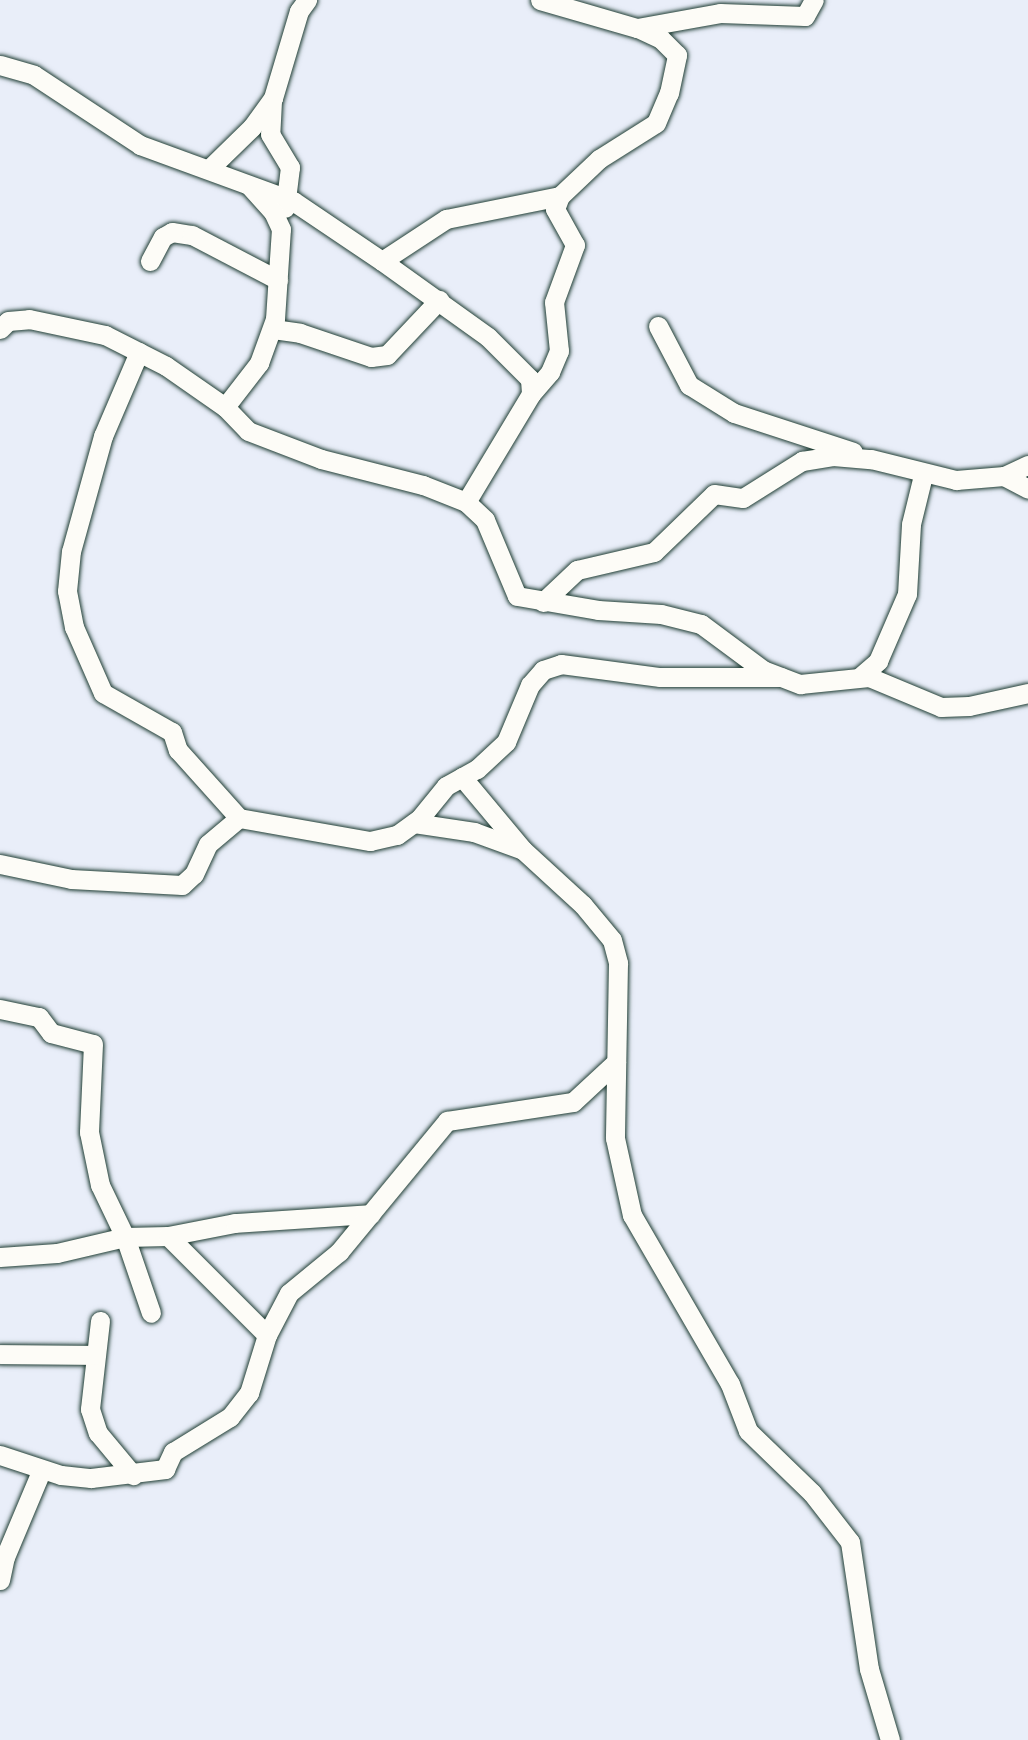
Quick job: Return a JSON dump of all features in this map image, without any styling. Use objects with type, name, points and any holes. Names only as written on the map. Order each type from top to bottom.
[{"type":"street","points":[[225,407],[259,363],[273,329],[281,229],[288,198],[290,167],[270,134],[273,98],[299,11],[307,0]]},
{"type":"street","points":[[540,0],[637,28],[661,40],[677,55]]},
{"type":"street","points":[[637,28],[689,16],[720,13],[789,18],[805,16],[814,0]]},
{"type":"street","points":[[467,502],[531,394],[550,372],[559,351],[554,302],[575,245],[555,209],[560,196],[599,159],[656,123],[670,93],[678,35],[689,16]]},
{"type":"street","points":[[0,65],[34,75],[140,145],[288,198],[439,300],[488,337],[530,379],[531,394]]},
{"type":"street","points":[[209,169],[252,127],[273,98]]},
{"type":"street","points":[[246,182],[273,212],[281,229]]},
{"type":"street","points":[[382,261],[446,219],[560,196]]},
{"type":"street","points":[[150,261],[163,237],[172,232],[192,235],[278,280]]},
{"type":"street","points":[[273,329],[300,333],[371,357],[387,355],[439,300]]},
{"type":"street","points":[[0,329],[8,320],[53,321],[104,335],[139,352],[225,407],[248,431],[321,459],[423,485],[467,502],[485,520],[517,596],[543,602],[661,614],[701,624],[763,670],[800,684],[861,677],[887,681],[941,707],[969,706],[1028,693]]},
{"type":"street","points":[[658,326],[689,385],[734,413],[923,475],[956,480],[1004,476],[1028,465]]},
{"type":"street","points":[[139,352],[103,436],[77,524],[67,591],[74,627],[103,693],[172,732],[178,750],[239,818],[370,841],[397,835],[414,823],[446,786],[462,777],[506,742],[530,685],[543,670],[561,664],[660,677],[781,677]]},
{"type":"street","points":[[543,602],[577,570],[654,552],[714,494],[743,498],[802,461],[833,456],[871,458]]},
{"type":"street","points":[[861,677],[878,661],[907,594],[911,524],[923,475]]},
{"type":"street","points":[[1004,476],[1028,489]]},
{"type":"street","points":[[462,777],[523,850],[583,905],[612,940],[618,963],[615,1138],[632,1215],[730,1384],[748,1431],[812,1493],[850,1542],[869,1669],[890,1740]]},
{"type":"street","points":[[0,864],[71,878],[182,885],[194,874],[208,844],[239,818]]},
{"type":"street","points":[[414,823],[474,832],[523,850]]},
{"type":"street","points":[[0,1009],[39,1017],[51,1033],[93,1044],[89,1132],[100,1185],[125,1237],[151,1313]]},
{"type":"street","points":[[0,1455],[42,1469],[91,1478],[165,1469],[173,1452],[230,1417],[250,1393],[267,1335],[289,1293],[339,1252],[447,1121],[573,1102],[616,1062]]},
{"type":"street","points":[[0,1257],[57,1252],[125,1237],[168,1236],[235,1223],[371,1214]]},
{"type":"street","points":[[168,1236],[267,1335]]},
{"type":"street","points":[[100,1321],[93,1355],[90,1409],[98,1433],[133,1475]]},
{"type":"street","points":[[0,1354],[93,1355]]},
{"type":"street","points":[[0,1580],[5,1557],[42,1469]]}]
